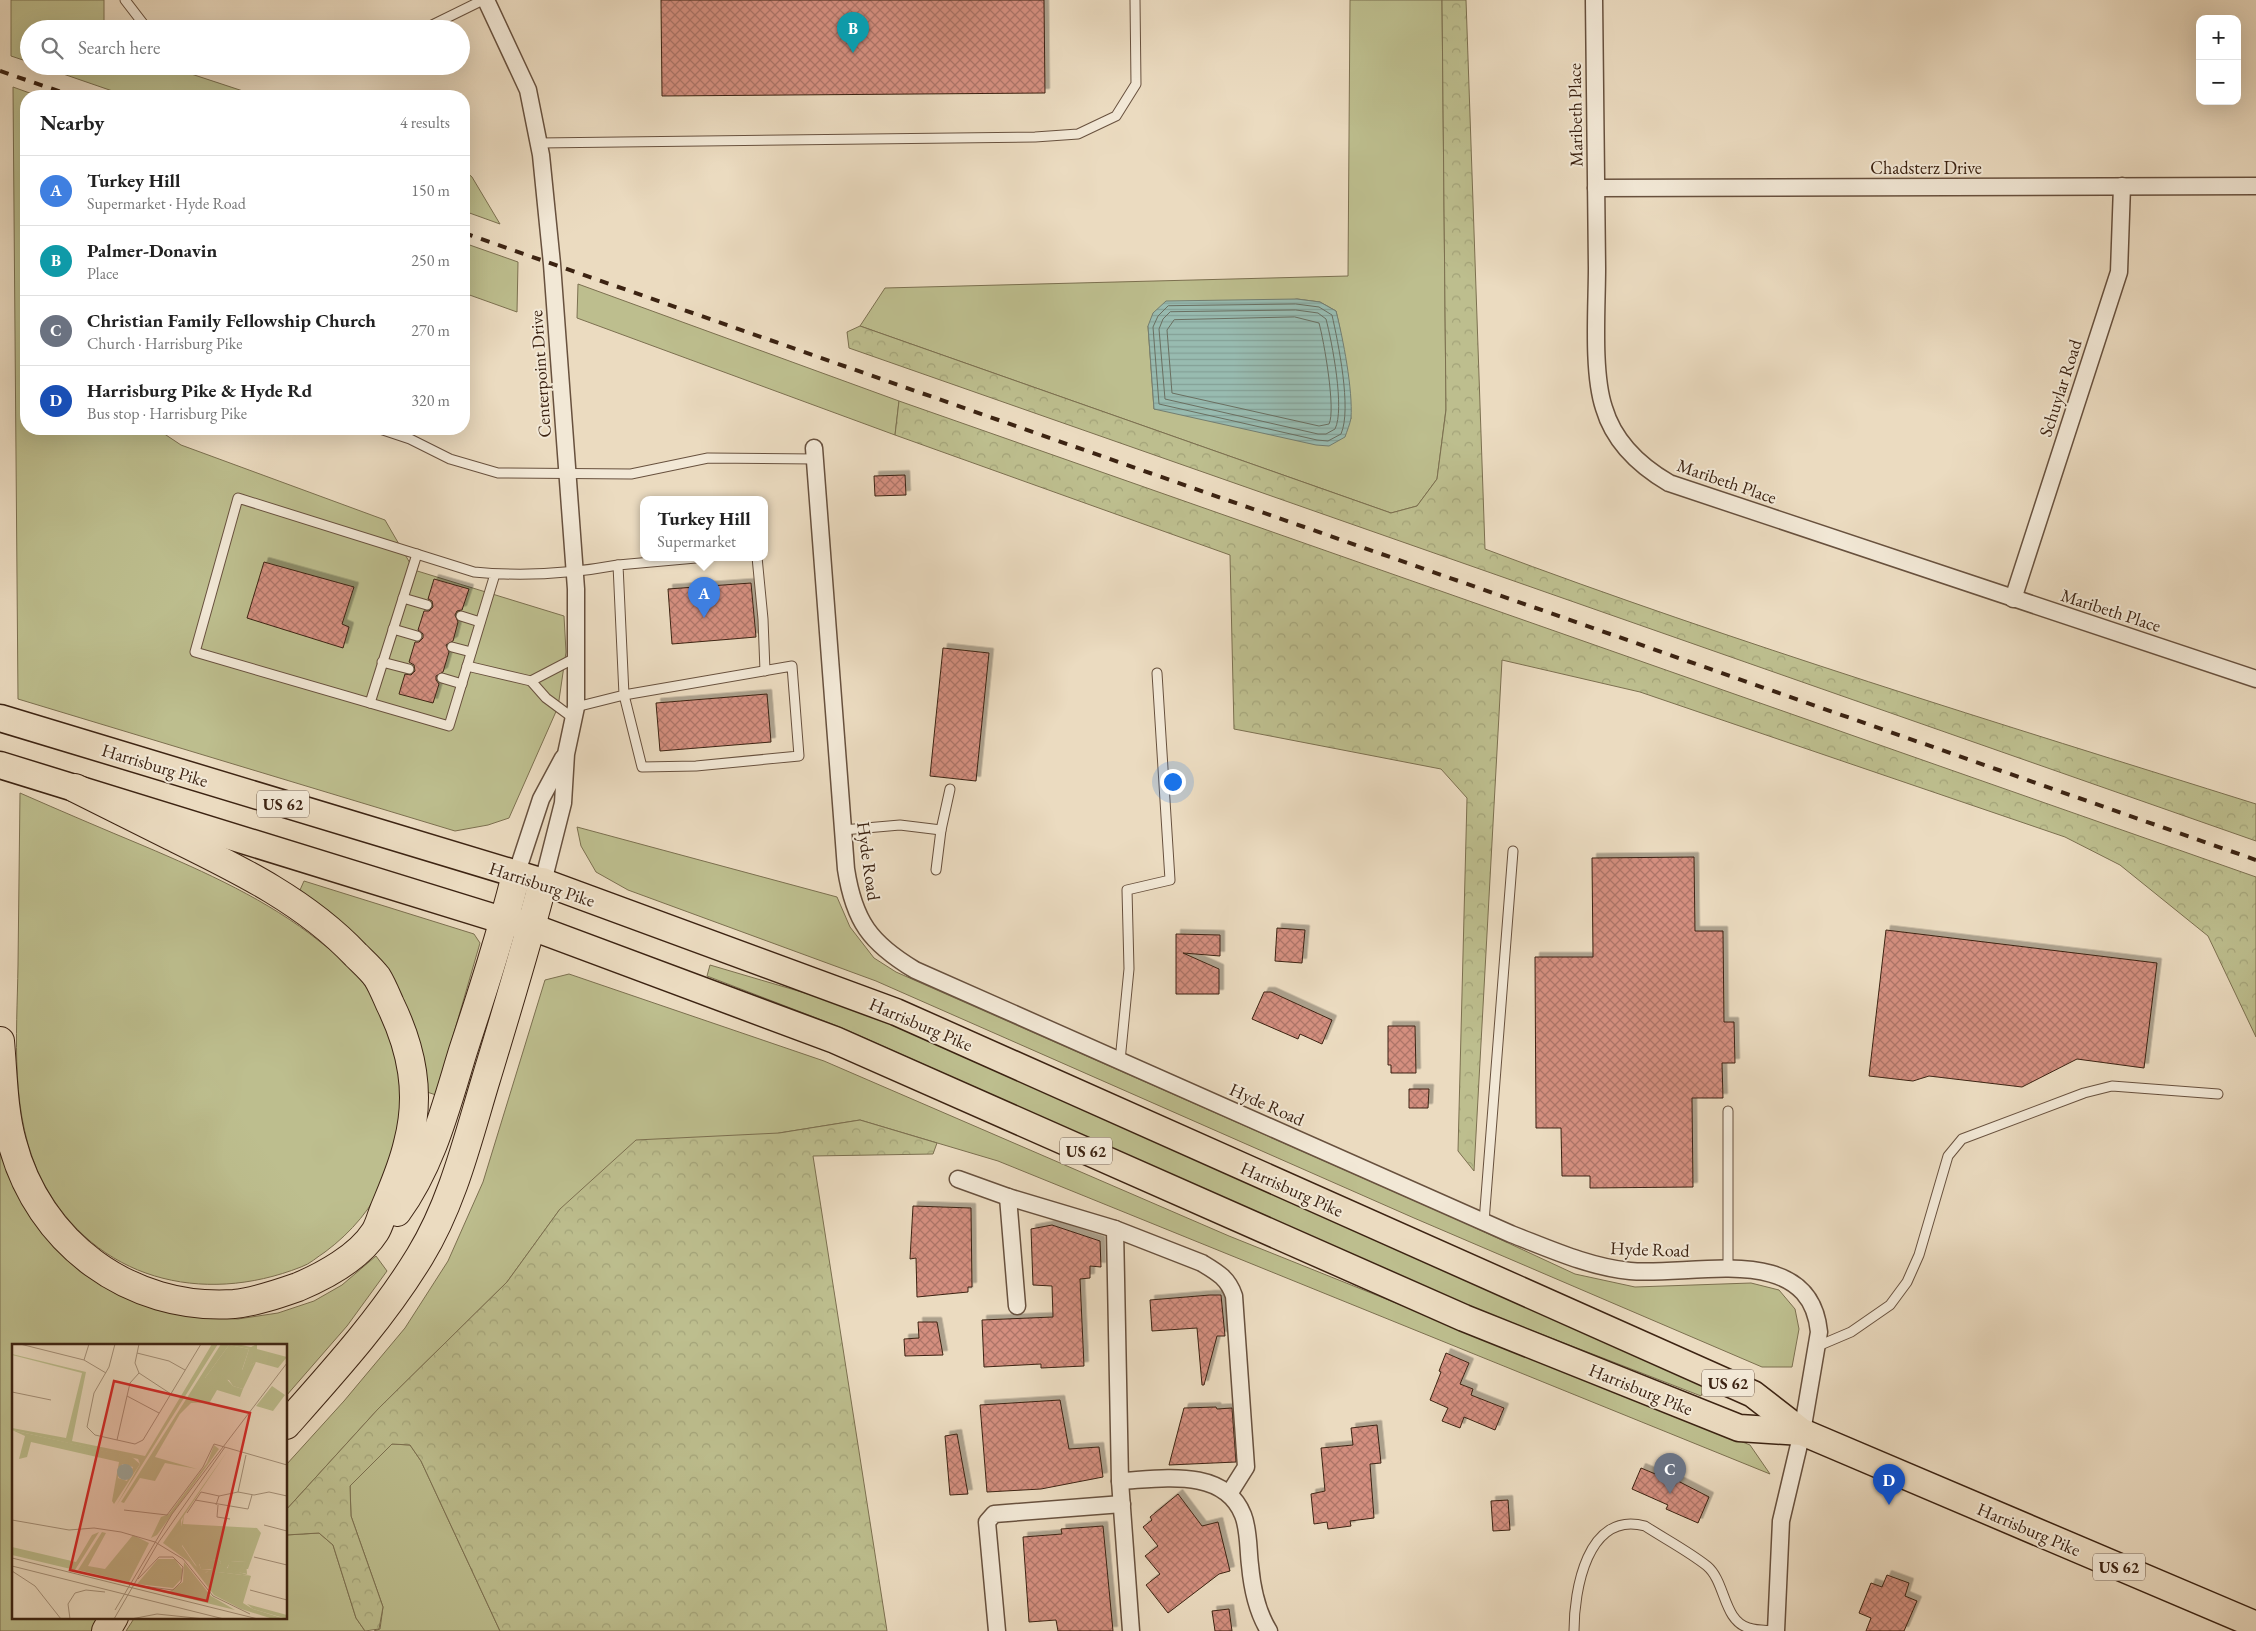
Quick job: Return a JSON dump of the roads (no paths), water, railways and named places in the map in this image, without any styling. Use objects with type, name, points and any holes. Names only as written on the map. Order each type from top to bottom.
[{"type":"highway","points":[[75,788],[234,867],[294,903],[326,926],[377,977],[404,1034],[411,1057],[415,1093],[412,1127],[404,1161],[375,1232]]},
{"type":"highway","points":[[0,1041],[5,1102],[12,1142],[26,1180],[45,1215],[72,1248],[108,1274],[148,1294],[193,1303],[236,1304],[282,1293],[324,1276],[353,1255],[395,1215],[410,1194],[431,1153],[505,920],[516,876]]},
{"type":"highway","points":[[288,1423],[373,1324],[421,1254],[446,1204],[464,1153],[532,927],[543,882]]},
{"type":"highway","points":[[106,1631],[113,1618]]},
{"type":"main road","name":"Harrisburg Pike","points":[[0,718],[516,876],[543,882],[896,1012],[1753,1394],[1802,1432],[2256,1625]]},
{"type":"main road","name":"Harrisburg Pike","points":[[0,765],[532,927],[835,1040],[1464,1318],[1739,1428],[1802,1432]]},
{"type":"street","name":"Centerpoint Drive","points":[[485,0],[528,90],[539,143],[552,264],[575,573],[578,657],[575,713],[566,754],[563,803],[543,882]]},
{"type":"street","name":"Maribeth Place","points":[[1594,0],[1597,326],[1600,384],[1604,408],[1615,431],[1629,452],[1641,464],[1669,483],[2256,679]]},
{"type":"street","name":"Schuylar Road","points":[[2013,599],[2118,272],[2122,186]]},
{"type":"street","name":"Chadsterz Drive","points":[[1596,188],[2256,186]]},
{"type":"street","name":"Hyde Road","points":[[815,454],[846,869],[853,906],[868,934],[881,947],[915,970],[1511,1234],[1603,1267],[1632,1272],[1728,1270],[1765,1272],[1783,1277],[1795,1284],[1813,1305],[1818,1319],[1818,1346],[1802,1432],[1781,1521],[1776,1631]]},
{"type":"street","name":"Centerpoint Drive","points":[[516,876],[541,798],[566,754]]},
{"type":"street","points":[[958,1179],[1008,1197],[1115,1228],[1202,1263],[1230,1283],[1234,1296],[1246,1467],[1229,1494]]},
{"type":"street","points":[[1008,1197],[1017,1306]]},
{"type":"street","points":[[1115,1228],[1120,1481],[1132,1631]]},
{"type":"street","points":[[1120,1481],[1180,1477],[1218,1486],[1229,1494],[1243,1516],[1252,1580],[1258,1604],[1269,1631]]},
{"type":"street","points":[[997,1631],[986,1522],[994,1514],[1122,1504]]},
{"type":"lane","points":[[125,0],[140,20]]},
{"type":"lane","points":[[443,20],[485,0]]},
{"type":"lane","points":[[539,143],[1035,137],[1078,134],[1116,116],[1136,84],[1135,0]]},
{"type":"lane","points":[[398,435],[450,459],[498,473],[568,472],[631,474],[708,458],[815,454]]},
{"type":"lane","points":[[495,574],[450,726],[195,652],[238,498],[474,572],[495,574],[516,576],[575,573],[618,565],[662,561]]},
{"type":"lane","points":[[370,703],[416,554]]},
{"type":"lane","points":[[756,561],[763,619],[766,671]]},
{"type":"lane","points":[[467,666],[531,681],[546,698],[575,713],[624,695],[792,666],[799,756],[696,766],[642,767],[624,695],[618,565]]},
{"type":"lane","points":[[403,598],[427,605]]},
{"type":"lane","points":[[461,616],[480,622]]},
{"type":"lane","points":[[393,629],[416,636]]},
{"type":"lane","points":[[452,647],[472,652]]},
{"type":"lane","points":[[531,681],[578,657]]},
{"type":"lane","points":[[382,662],[408,669]]},
{"type":"lane","points":[[1120,1061],[1129,969],[1127,890],[1170,880],[1158,673]]},
{"type":"lane","points":[[442,678],[462,684]]},
{"type":"lane","points":[[936,870],[941,830],[950,789]]},
{"type":"lane","points":[[843,830],[900,825],[941,830]]},
{"type":"lane","points":[[1484,1222],[1513,851]]},
{"type":"lane","points":[[1818,1346],[1852,1332],[1890,1305],[1907,1282],[1919,1255],[1948,1156],[1962,1139],[2084,1093],[2112,1086],[2218,1094]]},
{"type":"lane","points":[[1728,1111],[1728,1270]]},
{"type":"lane","points":[[1574,1631],[1574,1600],[1580,1574],[1589,1553],[1611,1530],[1623,1524],[1635,1523],[1645,1526],[1708,1566],[1721,1584],[1735,1619],[1741,1624],[1748,1628],[1776,1631]]},
{"type":"water","points":[[1297,299],[1320,302],[1336,311],[1349,379],[1351,406],[1351,418],[1345,437],[1329,446],[1316,445],[1154,409],[1148,326],[1153,313],[1166,301]]},
{"type":"railway","points":[[0,71],[55,90]]},
{"type":"railway","points":[[470,235],[2256,860]]},
{"type":"place","name":"Palmer-Donavin","points":[[853,53]]},
{"type":"place","name":"Turkey Hill","points":[[704,618]]},
{"type":"place","name":"Christian Family Fellowship Church","points":[[1670,1494]]},
{"type":"place","name":"Harrisburg Pike & Hyde Rd","points":[[1889,1505]]}]
